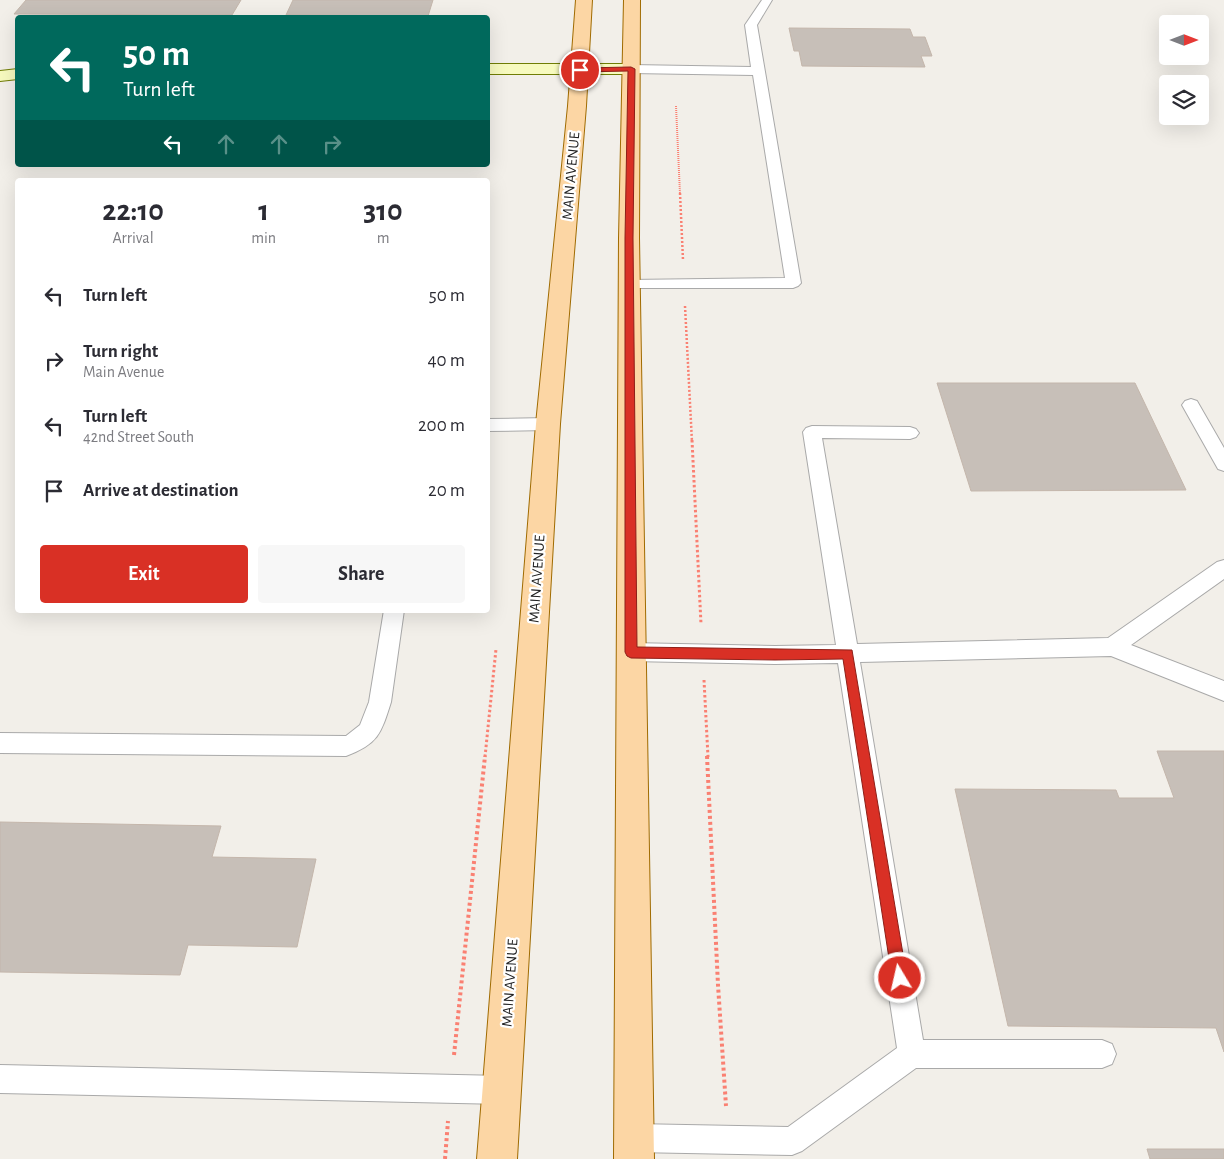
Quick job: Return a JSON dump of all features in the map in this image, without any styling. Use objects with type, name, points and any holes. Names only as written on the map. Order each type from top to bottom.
[{"type":"main road","name":"MAIN AVENUE","points":[[497,1159],[548,424],[580,70],[584,0]]},
{"type":"main road","points":[[632,0],[629,284],[634,1148]]},
{"type":"main road","points":[[490,70],[631,69]]},
{"type":"main road","points":[[0,72],[15,73]]},
{"type":"main road","points":[[0,76],[15,74]]},
{"type":"lane","points":[[629,284],[793,283],[751,25],[767,0]]},
{"type":"lane","points":[[631,69],[758,71]]},
{"type":"lane","points":[[1191,405],[1224,464]]},
{"type":"lane","points":[[490,425],[548,424]]},
{"type":"lane","points":[[910,433],[812,432],[912,1054]]},
{"type":"lane","points":[[1112,647],[1224,568]]},
{"type":"lane","points":[[0,743],[346,746],[360,740],[370,729],[380,699],[394,613]]},
{"type":"lane","points":[[631,652],[775,655],[1112,647],[1224,691]]},
{"type":"lane","points":[[634,1148],[792,1141],[912,1054],[1102,1054]]},
{"type":"lane","points":[[0,1080],[503,1090]]},
{"type":"building","points":[[26,0],[241,0],[232,15],[14,14]]},
{"type":"building","points":[[293,0],[433,0],[428,15],[286,15]]},
{"type":"building","points":[[789,28],[910,29],[913,37],[925,37],[932,56],[921,56],[925,67],[802,66],[799,51],[794,51]]},
{"type":"building","points":[[937,383],[1135,383],[1186,490],[971,491]]},
{"type":"building","points":[[1157,751],[1224,751],[1224,1052],[1216,1028],[1008,1026],[955,789],[1116,790],[1119,798],[1174,798]]},
{"type":"building","points":[[0,822],[221,826],[212,857],[316,859],[297,947],[188,945],[180,975],[0,972]]},
{"type":"building","points":[[1147,1149],[1224,1149],[1224,1159],[1150,1159]]},
{"type":"route","points":[[580,70],[631,69],[629,238],[631,652],[775,655],[848,654],[900,978]]}]
